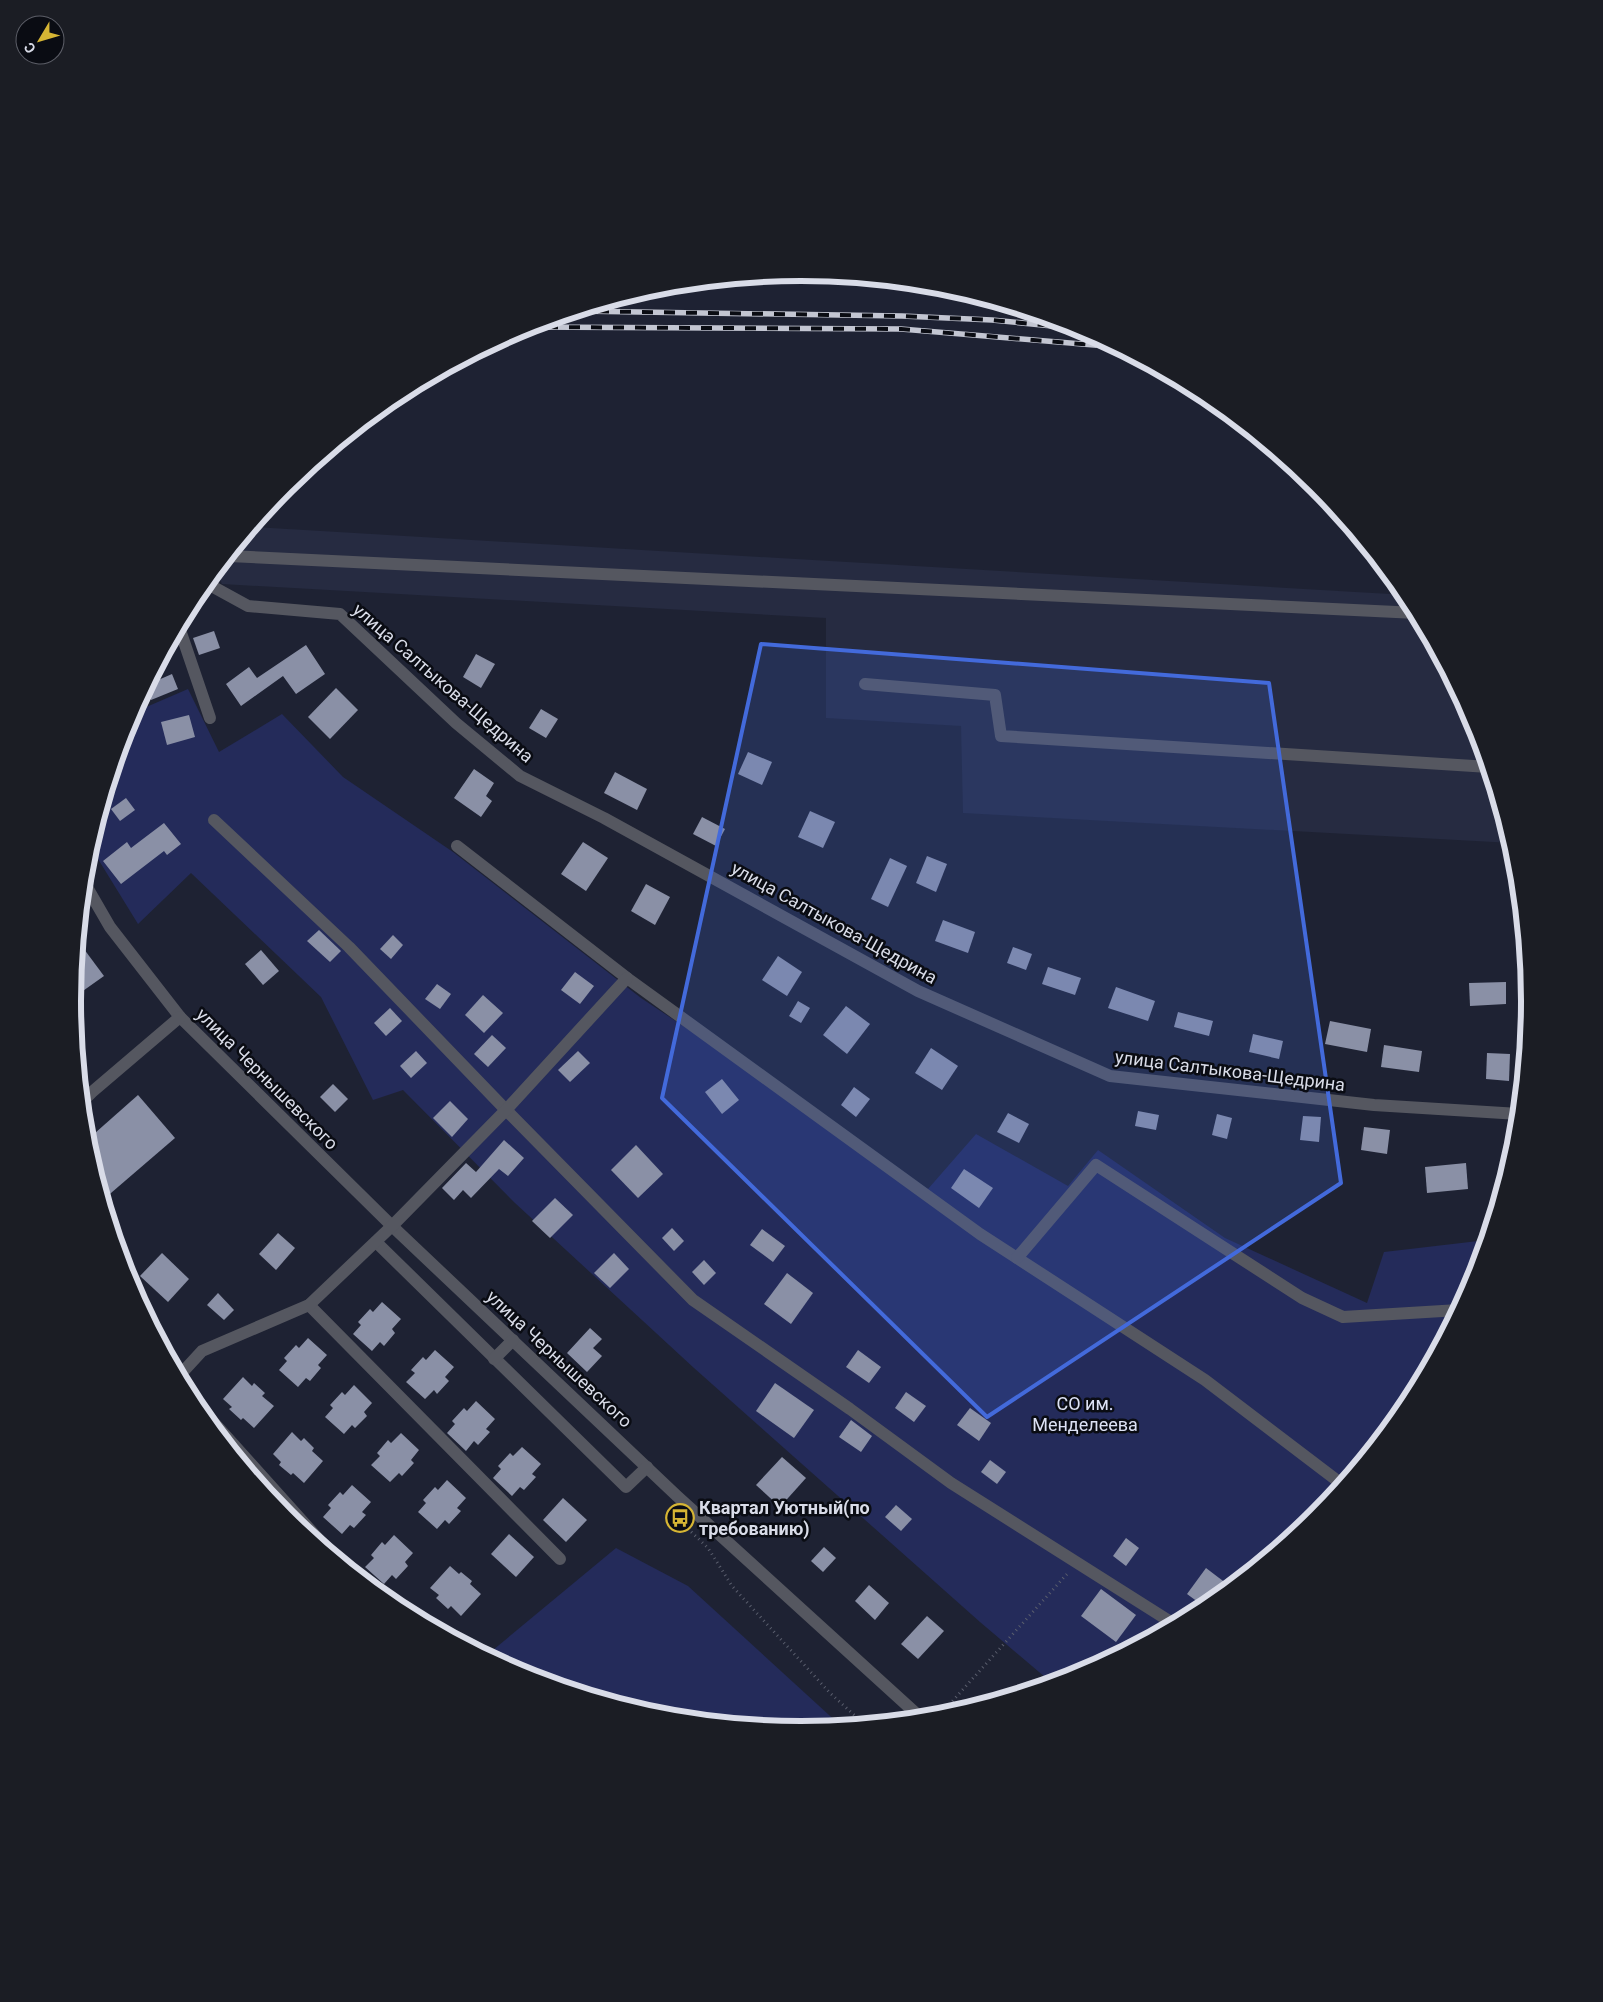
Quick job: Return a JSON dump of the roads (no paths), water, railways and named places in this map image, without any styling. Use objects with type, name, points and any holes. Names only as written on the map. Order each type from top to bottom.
[{"type":"street","points":[[235,556],[1407,613]]},
{"type":"street","name":"улица Салтыкова-Щедрина","points":[[213,587],[248,606],[340,614],[456,722],[520,776],[604,818],[918,990],[1110,1076],[1374,1105],[1513,1114]]},
{"type":"street","points":[[182,635],[210,718]]},
{"type":"street","points":[[865,684],[995,694],[1001,736],[1483,767]]},
{"type":"street","points":[[214,820],[349,947],[693,1300],[842,1403],[951,1483],[1169,1621]]},
{"type":"street","points":[[457,846],[628,978],[980,1234],[1205,1380],[1338,1481]]},
{"type":"street","name":"улица Чернышевского","points":[[90,892],[110,927],[180,1017],[392,1226],[512,1340],[647,1467],[914,1712]]},
{"type":"street","points":[[184,1371],[202,1351],[310,1305],[376,1242],[506,1110],[628,978]]},
{"type":"street","name":"улица Чернышевского","points":[[87,1097],[180,1017]]},
{"type":"street","points":[[1017,1258],[1096,1166],[1302,1298],[1343,1317],[1451,1310]]},
{"type":"street","points":[[376,1242],[626,1487],[647,1467]]},
{"type":"street","points":[[310,1305],[560,1559]]},
{"type":"street","points":[[494,1359],[512,1340]]},
{"type":"street","points":[[243,1455],[294,1512]]},
{"type":"railway","points":[[595,311],[902,316],[992,320],[1051,326]]},
{"type":"railway","points":[[549,327],[901,329],[1098,345]]},
{"type":"place","name":"Квартал Уютный(по требованию)","points":[[680,1518]]},
{"type":"park label","name":"СО им. Менделеева","points":[[1085,1414]]}]
